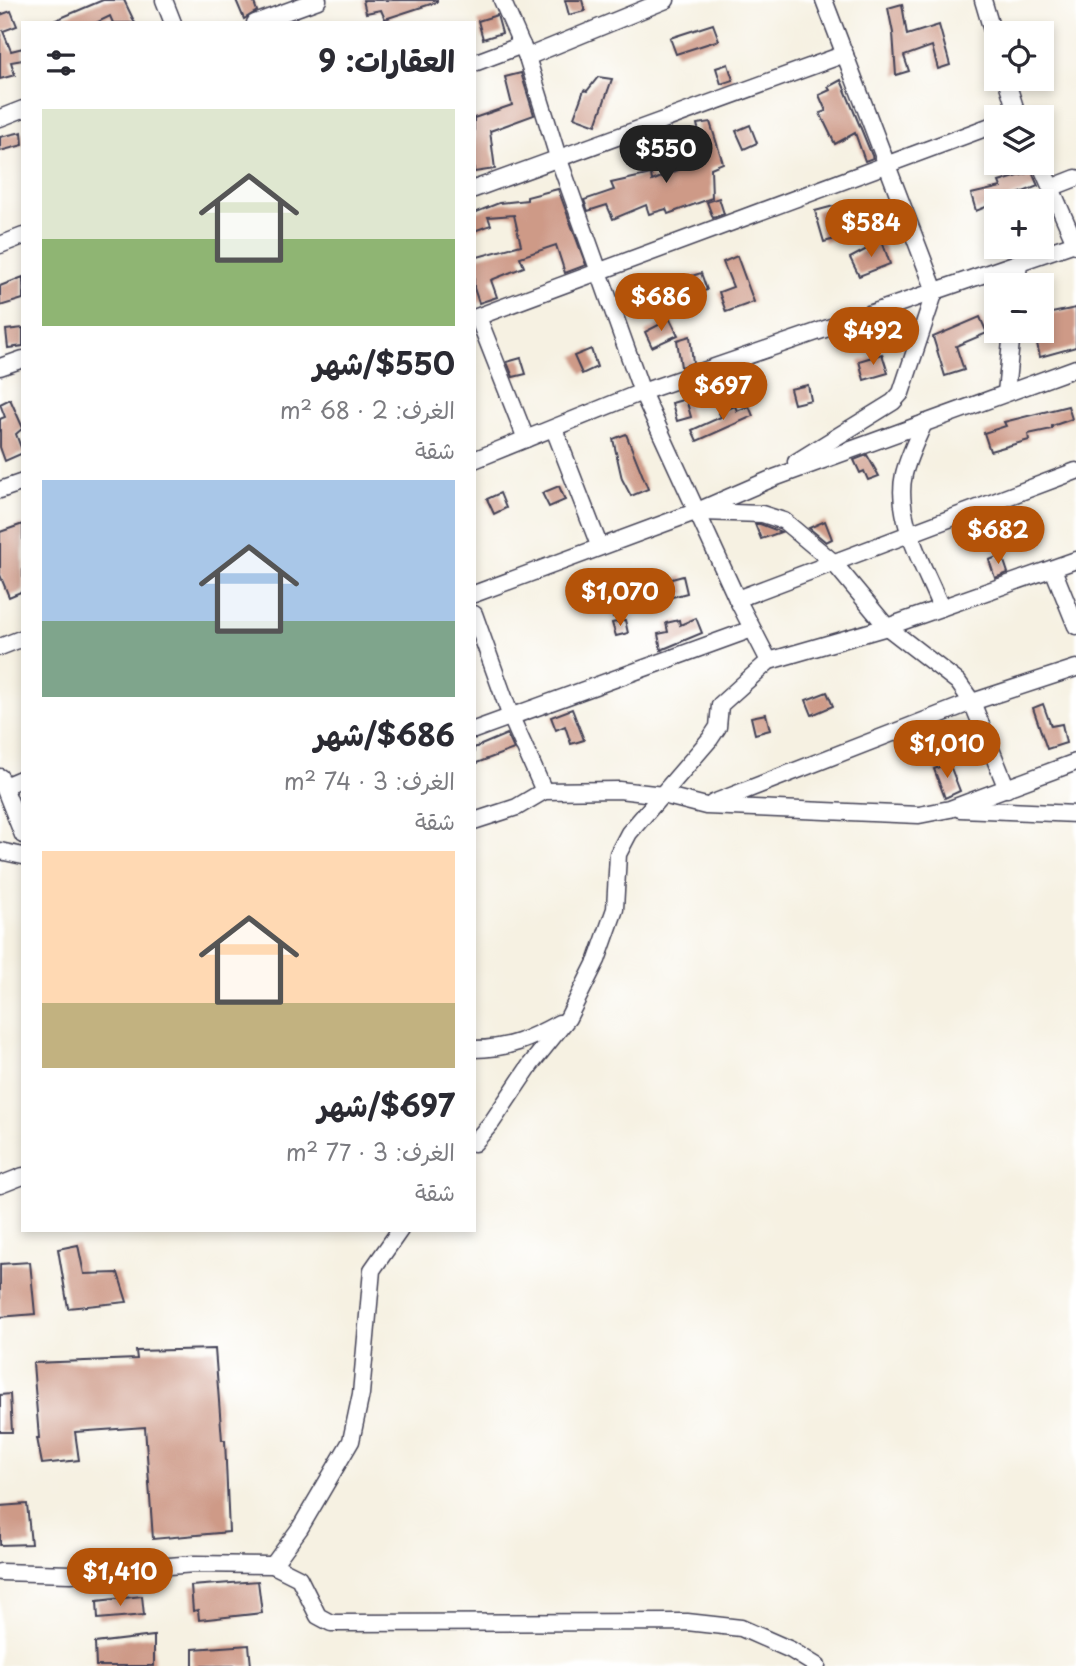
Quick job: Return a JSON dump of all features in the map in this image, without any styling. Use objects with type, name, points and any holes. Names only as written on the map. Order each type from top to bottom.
[{"type":"street","points":[[164,0],[172,21]]},
{"type":"street","points":[[260,21],[317,0]]},
{"type":"street","points":[[502,0],[524,51],[558,157],[642,392],[695,512],[769,661]]},
{"type":"street","points":[[476,63],[524,51],[666,0]]},
{"type":"street","points":[[771,479],[893,402],[901,393],[935,291],[824,0]]},
{"type":"street","points":[[983,0],[989,21]]},
{"type":"street","points":[[476,188],[845,54]]},
{"type":"street","points":[[0,118],[21,110]]},
{"type":"street","points":[[526,439],[476,317],[984,129]]},
{"type":"street","points":[[476,459],[642,392],[1076,244],[1046,175]]},
{"type":"street","points":[[1053,187],[1076,178]]},
{"type":"street","points":[[0,245],[21,237]]},
{"type":"street","points":[[1018,273],[1019,262]]},
{"type":"street","points":[[1006,394],[1011,343]]},
{"type":"street","points":[[0,368],[21,360]]},
{"type":"street","points":[[476,593],[599,545],[695,512],[771,479],[1076,368]]},
{"type":"street","points":[[924,423],[904,472],[902,494],[910,533],[941,608]]},
{"type":"street","points":[[554,429],[599,545]]},
{"type":"street","points":[[737,600],[1076,471]]},
{"type":"street","points":[[0,490],[21,483]]},
{"type":"street","points":[[695,512],[762,514],[784,522],[834,562],[887,627],[958,682],[972,702],[1007,789]]},
{"type":"street","points":[[476,1141],[568,1018],[597,960],[615,909],[618,854],[629,833],[710,739],[718,727],[720,705],[769,661],[887,627],[1076,560]]},
{"type":"street","points":[[1053,569],[1076,626]]},
{"type":"street","points":[[476,620],[511,717],[544,792]]},
{"type":"street","points":[[476,729],[752,629]]},
{"type":"street","points":[[0,647],[21,639]]},
{"type":"street","points":[[706,806],[972,702],[1076,668]]},
{"type":"street","points":[[476,820],[517,807],[544,792],[619,790],[663,795],[706,806],[919,815],[950,809],[1076,762]]},
{"type":"street","points":[[21,778],[2,781],[21,830]]},
{"type":"street","points":[[950,809],[1076,814]]},
{"type":"street","points":[[0,851],[21,856]]},
{"type":"street","points":[[476,1049],[500,1049],[523,1043],[568,1018]]},
{"type":"street","points":[[0,1185],[21,1177]]},
{"type":"street","points":[[273,1564],[306,1518],[351,1441],[361,1394],[372,1270],[399,1232]]},
{"type":"street","points":[[0,1572],[71,1574],[194,1564],[273,1564],[299,1578],[318,1616],[331,1623],[687,1622],[741,1628],[790,1650],[817,1666]]},
{"type":"building","points":[[103,0],[124,0],[134,21],[112,21],[110,16],[100,21],[54,21]]},
{"type":"building","points":[[236,0],[253,0],[257,11],[244,19]]},
{"type":"building","points":[[363,0],[437,2],[385,19],[381,10],[366,13]]},
{"type":"building","points":[[565,0],[582,0],[585,11],[569,15]]},
{"type":"building","points":[[902,4],[907,35],[939,25],[950,65],[938,69],[932,46],[904,56],[909,71],[896,75],[888,8]]},
{"type":"building","points":[[11,11],[17,26],[3,31],[11,51],[21,48],[21,60],[11,62],[15,75],[0,79],[0,15]]},
{"type":"building","points":[[497,15],[502,33],[483,39],[478,21]]},
{"type":"building","points":[[713,24],[719,40],[676,54],[670,38]]},
{"type":"building","points":[[728,64],[733,80],[721,84],[716,68]]},
{"type":"building","points":[[521,73],[534,115],[490,131],[495,169],[476,172],[476,117],[512,105],[505,77]]},
{"type":"building","points":[[598,77],[612,79],[596,125],[574,117],[584,90],[587,91]]},
{"type":"building","points":[[841,80],[873,158],[865,161],[855,133],[835,144],[820,113],[826,111],[819,95]]},
{"type":"building","points":[[710,122],[723,163],[711,168],[712,198],[668,214],[666,209],[649,214],[646,205],[613,219],[607,205],[588,211],[584,200],[614,190],[611,183],[651,174],[652,181],[695,163],[693,155],[704,153],[697,124]]},
{"type":"building","points":[[750,125],[757,143],[744,149],[736,131]]},
{"type":"building","points":[[21,132],[21,146],[0,151],[0,137]]},
{"type":"building","points":[[1022,175],[1033,175],[1038,186],[1031,189],[992,189],[1001,187],[999,182]]},
{"type":"building","points":[[558,189],[586,265],[565,273],[556,245],[520,257],[524,267],[491,280],[497,297],[479,303],[476,294],[476,257],[521,245],[514,215],[488,217],[491,225],[476,230],[476,212],[499,203],[527,200],[527,197]]},
{"type":"building","points":[[984,191],[984,208],[976,211],[971,194]]},
{"type":"building","points":[[719,198],[724,214],[713,218],[707,202]]},
{"type":"building","points":[[845,203],[854,234],[824,242],[815,211]]},
{"type":"building","points":[[882,241],[890,264],[859,276],[850,258]]},
{"type":"building","points":[[737,256],[754,302],[726,312],[719,292],[733,287],[723,262]]},
{"type":"building","points":[[701,273],[707,290],[695,294],[689,277]]},
{"type":"building","points":[[21,278],[21,300],[0,306],[0,286]]},
{"type":"building","points":[[1076,308],[1076,347],[1040,357],[1037,343],[1054,343],[1054,313]]},
{"type":"building","points":[[980,317],[984,326],[984,334],[956,346],[964,370],[945,376],[933,337]]},
{"type":"building","points":[[670,319],[678,335],[652,347],[645,332]]},
{"type":"building","points":[[21,328],[21,346],[8,348],[6,330]]},
{"type":"building","points":[[690,336],[693,363],[681,367],[677,340]]},
{"type":"building","points":[[591,349],[597,367],[582,374],[574,356]]},
{"type":"building","points":[[882,354],[888,373],[864,380],[859,361]]},
{"type":"building","points":[[521,358],[526,374],[513,377],[507,362]]},
{"type":"building","points":[[808,385],[811,400],[794,404],[790,389]]},
{"type":"building","points":[[10,399],[21,424],[21,430],[16,434],[21,454],[5,461],[0,447],[0,419],[5,417],[0,404]]},
{"type":"building","points":[[686,399],[691,417],[677,421],[672,403]]},
{"type":"building","points":[[735,406],[737,411],[749,406],[753,416],[697,441],[692,430],[721,417],[719,413]]},
{"type":"building","points":[[1068,406],[1072,419],[1052,426],[1052,429],[1028,434],[1029,440],[990,451],[984,433],[1006,426],[1004,422]]},
{"type":"building","points":[[626,434],[648,489],[631,496],[622,479],[613,439]]},
{"type":"building","points":[[867,455],[879,476],[868,480],[864,471],[860,473],[854,460]]},
{"type":"building","points":[[559,486],[565,500],[549,507],[542,493]]},
{"type":"building","points":[[500,493],[506,508],[494,514],[487,499]]},
{"type":"building","points":[[825,521],[832,539],[826,542],[809,528]]},
{"type":"building","points":[[755,524],[760,524],[781,532],[761,539]]},
{"type":"building","points":[[21,525],[21,592],[9,597],[0,575],[0,532]]},
{"type":"building","points":[[1002,555],[1008,573],[995,578],[989,560]]},
{"type":"building","points":[[683,576],[687,593],[635,607],[636,610],[613,617],[603,588],[621,582],[623,592]]},
{"type":"building","points":[[696,618],[702,633],[661,650],[658,634],[668,632],[666,623],[679,620],[680,625]]},
{"type":"building","points":[[625,620],[628,633],[616,636],[612,623]]},
{"type":"building","points":[[827,692],[833,706],[812,715],[806,700]]},
{"type":"building","points":[[1043,704],[1051,726],[1062,724],[1066,743],[1047,749],[1033,708]]},
{"type":"building","points":[[572,709],[584,740],[571,744],[565,726],[556,730],[551,717]]},
{"type":"building","points":[[766,714],[770,730],[755,734],[751,717]]},
{"type":"building","points":[[507,734],[514,749],[476,763],[476,747]]},
{"type":"building","points":[[949,763],[960,791],[945,798],[934,769]]},
{"type":"building","points":[[78,1245],[84,1274],[118,1273],[127,1302],[68,1308],[58,1249]]},
{"type":"building","points":[[30,1262],[35,1314],[0,1317],[0,1264]]},
{"type":"building","points":[[215,1349],[222,1440],[225,1440],[229,1532],[153,1539],[145,1427],[75,1432],[79,1460],[42,1464],[37,1438],[33,1363],[137,1359],[136,1351]]},
{"type":"building","points":[[10,1394],[12,1432],[0,1432],[0,1395]]},
{"type":"building","points":[[27,1504],[31,1544],[0,1545],[0,1506]]},
{"type":"building","points":[[258,1581],[262,1613],[199,1620],[198,1610],[193,1611],[191,1586]]},
{"type":"building","points":[[142,1596],[144,1615],[98,1619],[97,1601]]},
{"type":"building","points":[[154,1636],[154,1666],[96,1666],[95,1643]]},
{"type":"building","points":[[249,1645],[251,1666],[193,1666],[193,1649]]}]
